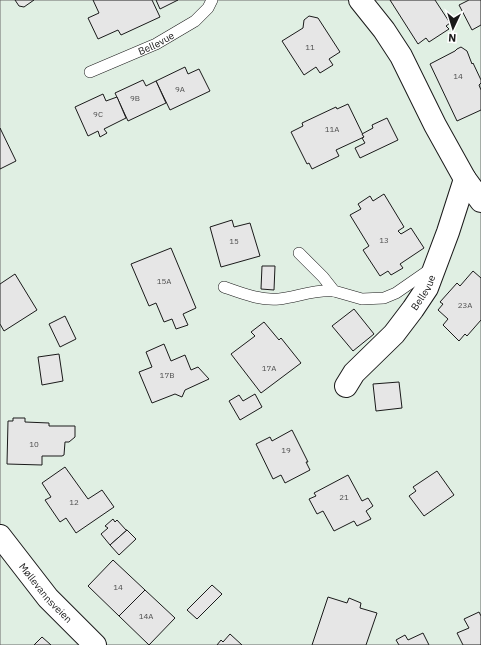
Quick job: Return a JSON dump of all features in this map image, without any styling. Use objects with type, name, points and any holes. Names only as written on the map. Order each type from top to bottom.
[{"type":"street","points":[[360,0],[384,30],[401,56],[434,125],[464,178],[481,201]]},
{"type":"street","name":"Bellevue","points":[[346,386],[354,373],[382,347],[413,309],[427,288],[448,232],[464,178]]},
{"type":"street","name":"Møllevannsveien","points":[[0,536],[48,598],[95,645]]},
{"type":"lane","name":"Bellevue","points":[[90,72],[156,44],[195,21],[208,8],[212,0]]},
{"type":"lane","points":[[299,253],[323,277],[334,291]]},
{"type":"lane","points":[[224,287],[257,298],[277,299],[334,291],[362,299],[384,298],[396,293],[436,266]]},
{"type":"green space","points":[[0,0],[481,0],[481,645],[0,645]]},
{"type":"building","points":[[15,0],[34,0],[24,7],[19,6]]},
{"type":"building","points":[[93,0],[152,0],[160,17],[121,35],[118,30],[98,39],[88,18],[99,13]]},
{"type":"building","points":[[156,0],[178,0],[160,9]]},
{"type":"building","points":[[390,0],[435,0],[450,23],[446,26],[449,29],[429,42],[426,38],[418,44]]},
{"type":"building","points":[[469,0],[481,0],[481,25],[472,30],[459,5]]},
{"type":"building","points":[[309,16],[318,18],[340,52],[329,59],[333,65],[320,73],[316,67],[304,75],[282,41],[303,28],[304,20]]},
{"type":"building","points":[[461,47],[467,51],[481,80],[479,85],[481,90],[481,110],[457,121],[430,64]]},
{"type":"building","points":[[185,67],[188,74],[199,69],[210,91],[170,110],[156,81]]},
{"type":"building","points":[[143,80],[146,86],[156,81],[166,103],[128,121],[115,93]]},
{"type":"building","points":[[103,94],[106,101],[117,97],[126,118],[104,129],[107,133],[100,137],[98,131],[88,136],[75,107]]},
{"type":"building","points":[[348,104],[364,137],[336,150],[339,156],[312,169],[309,163],[307,164],[291,132],[303,126],[302,123],[336,107],[337,109]]},
{"type":"building","points":[[387,118],[398,140],[360,158],[355,148],[365,143],[362,138],[364,137],[362,134],[373,128],[372,125]]},
{"type":"building","points":[[0,128],[16,161],[0,169]]},
{"type":"building","points":[[384,194],[404,227],[398,231],[401,234],[411,228],[424,248],[400,264],[403,268],[391,275],[388,271],[380,276],[363,250],[369,246],[350,215],[361,209],[358,204],[370,196],[373,201]]},
{"type":"building","points":[[232,220],[234,227],[250,223],[260,256],[221,267],[210,227]]},
{"type":"building","points":[[171,248],[196,308],[183,314],[188,325],[176,329],[172,319],[164,322],[156,303],[149,306],[131,264]]},
{"type":"building","points":[[262,266],[275,266],[274,290],[261,289]]},
{"type":"building","points":[[473,271],[481,278],[481,320],[467,336],[465,334],[459,341],[443,325],[448,319],[438,310],[443,304],[440,302],[457,283],[460,286]]},
{"type":"building","points":[[15,274],[37,310],[4,331],[0,324],[0,284]]},
{"type":"building","points":[[354,309],[374,334],[353,351],[332,326]]},
{"type":"building","points":[[65,316],[76,339],[60,347],[49,324]]},
{"type":"building","points":[[264,322],[279,340],[281,338],[301,363],[261,393],[231,354],[255,336],[251,332]]},
{"type":"building","points":[[164,344],[171,361],[185,355],[191,370],[198,367],[209,379],[185,390],[182,397],[175,394],[152,403],[139,372],[152,367],[146,352]]},
{"type":"building","points":[[59,354],[63,381],[42,385],[38,357]]},
{"type":"building","points":[[399,382],[402,408],[376,411],[373,384]]},
{"type":"building","points":[[255,394],[262,407],[240,420],[229,401],[239,395],[243,401]]},
{"type":"building","points":[[13,418],[25,418],[25,422],[49,423],[49,426],[75,426],[75,437],[69,442],[65,442],[64,455],[42,456],[42,465],[7,464],[8,421],[13,421]]},
{"type":"building","points":[[292,430],[308,462],[306,462],[310,470],[285,483],[281,475],[273,479],[256,444],[270,437],[272,441]]},
{"type":"building","points":[[65,467],[88,499],[102,490],[114,507],[76,533],[66,518],[60,522],[45,500],[51,497],[42,483]]},
{"type":"building","points":[[437,471],[454,495],[424,516],[409,496],[416,491],[413,487]]},
{"type":"building","points":[[348,475],[362,501],[368,498],[373,506],[366,511],[371,519],[357,526],[354,521],[334,531],[323,511],[317,514],[309,499],[316,496],[314,493]]},
{"type":"building","points":[[113,519],[115,522],[117,520],[127,530],[110,545],[101,534],[108,528],[105,526]]},
{"type":"building","points":[[127,530],[136,539],[119,555],[110,545]]},
{"type":"building","points":[[113,560],[145,590],[119,616],[88,586]]},
{"type":"building","points":[[212,585],[222,594],[197,619],[187,610]]},
{"type":"building","points":[[145,590],[175,618],[149,645],[119,616]]},
{"type":"building","points":[[328,597],[347,603],[349,598],[361,603],[360,608],[377,613],[366,645],[312,645]]},
{"type":"building","points":[[479,612],[481,616],[481,645],[463,645],[457,633],[469,628],[464,619]]},
{"type":"building","points":[[423,633],[429,645],[399,645],[396,640],[405,635],[408,640]]},
{"type":"building","points":[[230,634],[242,645],[217,645],[221,640],[223,642]]},
{"type":"building","points":[[42,637],[51,645],[34,645]]}]
